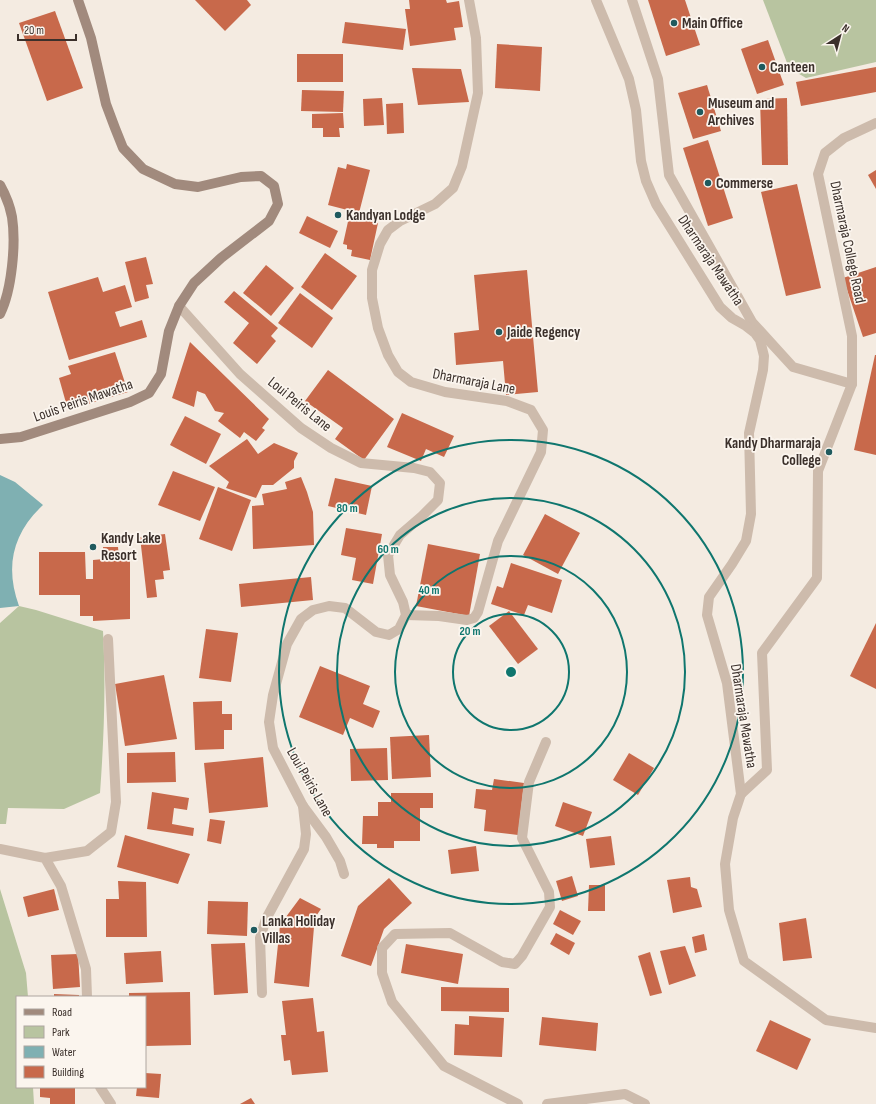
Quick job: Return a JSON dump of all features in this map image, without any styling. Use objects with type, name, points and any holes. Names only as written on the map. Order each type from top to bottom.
[{"type":"main road","name":"Louis Peiris Mawatha","points":[[0,440],[21,437],[130,402],[149,393],[161,374],[169,331],[179,306],[194,283],[221,258],[269,221],[278,204],[274,186],[261,176],[241,177],[198,187],[176,184],[143,168],[123,148],[106,104],[91,38],[78,0]]},
{"type":"main road","points":[[0,185],[12,216],[14,241],[11,274],[4,306],[0,314]]},
{"type":"street","name":"Dharmaraja Lane","points":[[406,615],[440,616],[467,620],[474,618],[478,612],[498,541],[541,452],[543,430],[531,410],[507,401],[445,392],[411,382],[398,372],[388,355],[378,328],[372,298],[372,270],[380,244],[388,230],[400,221],[435,204],[453,188],[462,166],[478,93],[476,38],[469,0]]},
{"type":"street","name":"Dharmaraja Mawatha","points":[[596,0],[629,79],[636,110],[641,161],[646,181],[656,204],[720,307],[732,318],[755,333],[760,340],[764,356],[764,370],[749,433],[750,514],[746,541],[709,598],[707,615],[727,683],[741,794],[733,818],[725,864],[729,910],[744,961],[826,1020],[876,1028]]},
{"type":"street","points":[[632,0],[658,79],[669,175],[752,322],[793,367],[852,384]]},
{"type":"street","name":"Dharmaraja College Road","points":[[741,794],[767,770],[762,653],[817,578],[818,471],[852,384],[852,336],[818,174],[824,152],[844,138],[876,123]]},
{"type":"street","name":"Loui Peiris Lane","points":[[179,306],[240,374],[301,428],[331,448],[361,463],[430,472],[440,483],[438,500],[400,535],[388,555],[390,575],[403,602],[406,615],[399,629],[389,635],[376,632],[345,608],[329,606],[313,610],[302,619],[287,644],[273,695],[269,722],[273,748],[303,806],[326,837],[340,861],[344,874]]},
{"type":"street","points":[[0,849],[45,858],[87,851],[111,832],[116,802],[108,638]]},
{"type":"street","points":[[518,1104],[444,1066],[392,1002],[382,973],[382,948],[395,934],[450,933],[502,962],[515,964],[522,956],[550,907],[549,892],[522,838],[529,782],[546,742]]},
{"type":"street","points":[[262,993],[260,938],[266,920],[304,849],[306,834],[303,806]]},
{"type":"street","points":[[45,858],[61,886],[86,969],[87,996]]},
{"type":"street","points":[[101,1088],[111,1104]]},
{"type":"street","points":[[547,1104],[625,1094],[645,1104]]},
{"type":"green space","points":[[763,0],[876,0],[876,62],[806,78],[789,68]]},
{"type":"green space","points":[[19,606],[103,631],[104,712],[100,793],[64,809],[8,808],[6,824],[0,824],[0,623]]},
{"type":"green space","points":[[0,889],[26,973],[28,996],[16,996],[16,1088],[33,1088],[34,1104],[0,1104]]},
{"type":"water","points":[[0,475],[15,482],[43,505],[32,516],[24,528],[18,539],[14,552],[12,578],[19,606],[0,608]]},
{"type":"building","points":[[195,0],[247,0],[251,5],[225,31]]},
{"type":"building","points":[[409,0],[446,0],[447,3],[459,1],[463,27],[454,28],[456,40],[410,46],[405,9],[410,9]]},
{"type":"building","name":"Main Office","points":[[648,0],[685,0],[700,45],[666,56]]},
{"type":"building","points":[[55,11],[83,88],[47,101],[19,23]]},
{"type":"building","points":[[345,22],[406,29],[403,50],[342,43]]},
{"type":"building","name":"Canteen","points":[[768,40],[784,85],[757,94],[741,49]]},
{"type":"building","points":[[497,44],[542,47],[540,91],[495,88]]},
{"type":"building","points":[[297,54],[343,54],[343,82],[297,82]]},
{"type":"building","points":[[876,67],[876,92],[801,106],[796,82]]},
{"type":"building","points":[[412,68],[461,69],[469,102],[418,105]]},
{"type":"building","name":"Museum and Archives","points":[[707,85],[721,131],[693,139],[678,93]]},
{"type":"building","points":[[302,90],[344,91],[343,112],[301,111]]},
{"type":"building","points":[[382,98],[384,125],[364,126],[363,99]]},
{"type":"building","points":[[787,98],[788,165],[762,165],[760,99]]},
{"type":"building","points":[[403,103],[404,133],[387,134],[386,104]]},
{"type":"building","points":[[343,113],[344,128],[339,128],[340,137],[323,137],[323,128],[312,128],[312,114]]},
{"type":"building","name":"Commerse","points":[[708,140],[733,218],[708,226],[683,148]]},
{"type":"building","points":[[347,164],[370,170],[359,213],[328,205],[338,167],[346,169]]},
{"type":"building","points":[[876,170],[876,189],[868,175]]},
{"type":"building","points":[[797,184],[821,288],[786,296],[761,192]]},
{"type":"building","points":[[307,216],[338,231],[330,248],[299,233]]},
{"type":"building","points":[[349,217],[378,223],[370,260],[351,256],[352,250],[347,249],[347,245],[343,244]]},
{"type":"building","points":[[325,253],[357,276],[332,310],[301,287]]},
{"type":"building","points":[[146,257],[153,284],[146,285],[149,298],[135,302],[125,262]]},
{"type":"building","points":[[266,265],[294,288],[271,316],[243,293]]},
{"type":"building","points":[[876,267],[876,333],[863,337],[843,278]]},
{"type":"building","name":"Jaide Regency","points":[[527,270],[538,392],[506,395],[503,361],[456,365],[454,333],[479,330],[474,275]]},
{"type":"building","points":[[98,277],[103,292],[125,285],[132,307],[115,312],[120,327],[142,320],[147,337],[69,360],[48,292]]},
{"type":"building","points":[[234,291],[278,328],[271,336],[276,341],[257,364],[233,343],[249,323],[224,302]]},
{"type":"building","points":[[300,293],[333,318],[312,348],[278,323]]},
{"type":"building","points":[[190,342],[269,419],[262,428],[265,430],[256,441],[244,432],[240,438],[218,421],[224,413],[215,411],[205,394],[197,391],[194,407],[172,398]]},
{"type":"building","points":[[115,352],[128,392],[68,410],[59,378],[71,374],[68,366]]},
{"type":"building","points":[[876,355],[876,455],[854,450]]},
{"type":"building","points":[[328,370],[394,419],[364,460],[335,439],[343,428],[305,401]]},
{"type":"building","points":[[402,413],[454,436],[444,457],[426,449],[421,461],[387,447]]},
{"type":"building","points":[[185,416],[221,434],[206,464],[170,445]]},
{"type":"building","points":[[247,439],[258,454],[274,443],[298,453],[294,461],[294,468],[273,485],[262,485],[256,498],[226,488],[229,482],[209,466]]},
{"type":"building","points":[[173,471],[215,487],[200,521],[158,505]]},
{"type":"building","points":[[301,477],[313,512],[314,545],[253,549],[252,506],[264,505],[262,494],[287,489],[285,482]]},
{"type":"building","points":[[335,478],[372,486],[366,515],[328,506]]},
{"type":"building","points":[[218,487],[251,500],[232,551],[199,539]]},
{"type":"building","points":[[545,514],[580,533],[558,574],[523,555]]},
{"type":"building","points":[[346,528],[382,534],[373,584],[352,580],[356,558],[341,555]]},
{"type":"building","points":[[165,534],[170,570],[163,571],[164,579],[155,580],[157,597],[147,598],[140,537]]},
{"type":"building","points":[[428,544],[480,554],[469,616],[416,606]]},
{"type":"building","points":[[103,547],[118,547],[119,558],[130,557],[130,619],[93,621],[93,616],[80,616],[80,595],[39,595],[39,552],[85,552],[86,579],[93,579],[93,560],[104,559]]},
{"type":"building","points":[[511,563],[562,580],[552,613],[528,605],[524,615],[491,604],[497,586],[503,588]]},
{"type":"building","points":[[311,577],[313,600],[241,607],[239,584]]},
{"type":"building","points":[[509,611],[538,649],[518,664],[489,626]]},
{"type":"building","points":[[876,623],[876,689],[850,676]]},
{"type":"building","points":[[206,629],[238,633],[231,682],[199,678]]},
{"type":"building","points":[[320,666],[370,686],[363,704],[380,711],[373,728],[350,718],[343,735],[299,717]]},
{"type":"building","points":[[164,675],[177,739],[125,746],[115,684]]},
{"type":"building","points":[[222,701],[222,714],[232,714],[232,730],[224,730],[224,749],[195,750],[193,702]]},
{"type":"building","points":[[429,735],[431,777],[392,779],[390,737]]},
{"type":"building","points":[[387,748],[388,780],[351,781],[350,749]]},
{"type":"building","points":[[175,752],[176,782],[127,783],[127,753]]},
{"type":"building","points":[[629,753],[654,768],[638,795],[613,780]]},
{"type":"building","points":[[263,757],[268,807],[209,813],[204,763]]},
{"type":"building","points":[[494,779],[524,783],[518,835],[484,831],[486,810],[474,808],[476,789],[492,790]]},
{"type":"building","points":[[152,792],[189,798],[187,810],[174,808],[172,824],[194,828],[193,836],[147,829]]},
{"type":"building","points":[[391,793],[433,793],[433,808],[420,808],[420,841],[394,841],[394,848],[377,848],[377,844],[362,844],[363,816],[378,816],[378,802],[391,802]]},
{"type":"building","points":[[563,802],[592,812],[583,836],[555,826]]},
{"type":"building","points":[[210,819],[225,821],[221,844],[207,841]]},
{"type":"building","points":[[125,835],[190,854],[178,884],[117,867]]},
{"type":"building","points":[[611,836],[615,865],[590,868],[586,839]]},
{"type":"building","points":[[476,846],[479,871],[451,874],[448,850]]},
{"type":"building","points":[[572,876],[578,896],[562,901],[556,881]]},
{"type":"building","points":[[690,877],[691,887],[697,889],[702,907],[673,913],[667,880]]},
{"type":"building","points":[[389,878],[412,903],[384,929],[371,966],[341,956],[358,906]]},
{"type":"building","points":[[118,881],[146,882],[147,937],[106,937],[106,899],[119,899]]},
{"type":"building","points":[[589,885],[605,885],[605,911],[588,911]]},
{"type":"building","points":[[54,889],[59,910],[28,917],[23,897]]},
{"type":"building","points":[[300,898],[321,909],[309,926],[314,927],[309,987],[274,983],[280,925]]},
{"type":"building","points":[[208,901],[248,902],[247,936],[207,934]]},
{"type":"building","points":[[560,910],[581,921],[573,935],[553,924]]},
{"type":"building","points":[[806,918],[812,958],[783,961],[779,923]]},
{"type":"building","points":[[556,933],[575,943],[569,955],[550,944]]},
{"type":"building","points":[[704,934],[707,950],[695,953],[692,937]]},
{"type":"building","points":[[245,943],[248,993],[214,995],[211,944]]},
{"type":"building","points":[[406,944],[463,954],[458,984],[401,973]]},
{"type":"building","points":[[685,946],[696,976],[669,985],[660,951]]},
{"type":"building","points":[[161,951],[163,982],[126,984],[124,953]]},
{"type":"building","points":[[650,952],[662,993],[650,996],[638,956]]},
{"type":"building","points":[[78,954],[80,987],[53,989],[51,955]]},
{"type":"building","points":[[441,987],[509,988],[509,1012],[441,1011]]},
{"type":"building","points":[[190,992],[191,1045],[146,1046],[146,996],[129,996],[129,993]]},
{"type":"building","points":[[54,994],[79,995],[79,996],[54,996]]},
{"type":"building","points":[[313,998],[317,1032],[324,1031],[328,1072],[292,1075],[290,1060],[284,1061],[281,1035],[286,1035],[282,1001]]},
{"type":"building","points":[[469,1016],[504,1018],[502,1057],[454,1055],[455,1024],[469,1025]]},
{"type":"building","points":[[542,1017],[598,1023],[596,1051],[539,1045]]},
{"type":"building","points":[[770,1020],[811,1039],[797,1070],[756,1051]]},
{"type":"building","points":[[146,1073],[161,1074],[159,1098],[136,1096],[137,1088],[146,1088]]},
{"type":"building","points":[[40,1088],[75,1088],[75,1104],[50,1104],[50,1098],[40,1097]]},
{"type":"building","points":[[251,1098],[255,1104],[240,1104]]},
{"type":"place","name":"Main Office","points":[[674,23]]},
{"type":"place","name":"Canteen","points":[[762,67]]},
{"type":"place","name":"Museum and Archives","points":[[700,112]]},
{"type":"place","name":"Commerse","points":[[708,183]]},
{"type":"place","name":"Kandyan Lodge","points":[[338,215]]},
{"type":"place","name":"Jaide Regency","points":[[499,332]]},
{"type":"place","name":"Kandy Dharmaraja College","points":[[829,452]]},
{"type":"place","name":"Kandy Lake Resort","points":[[93,547]]},
{"type":"place","name":"Lanka Holiday Villas","points":[[254,930]]}]
